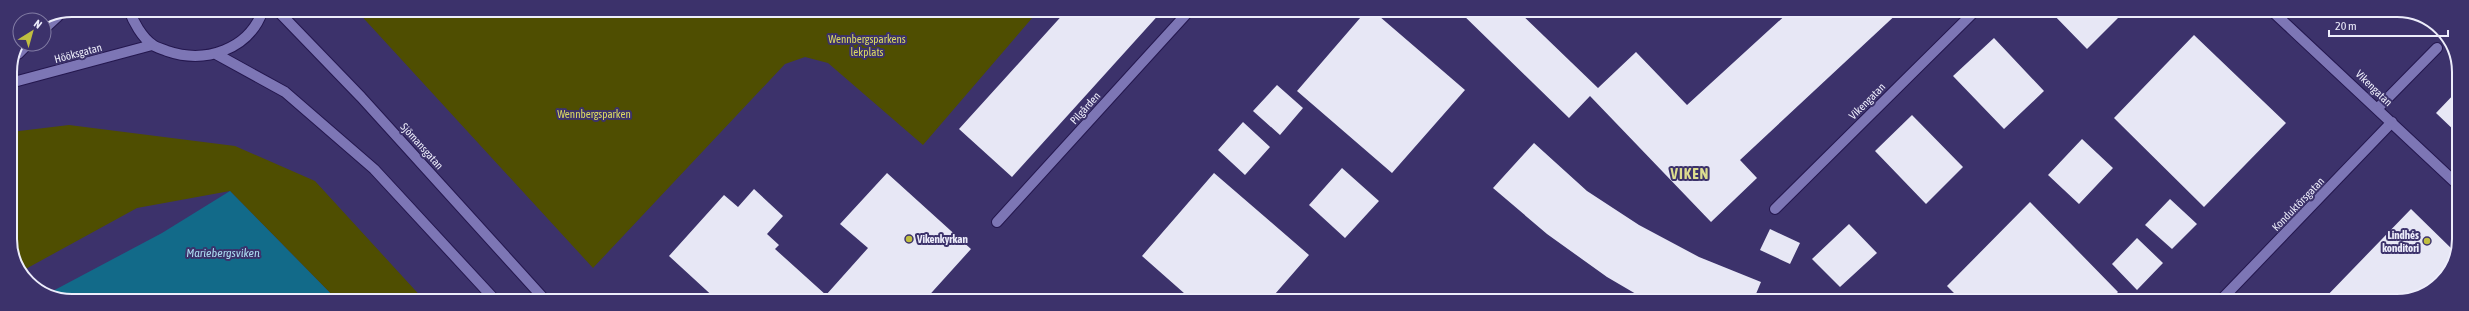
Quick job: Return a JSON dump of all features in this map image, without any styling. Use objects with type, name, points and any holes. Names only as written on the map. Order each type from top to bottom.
[{"type":"street","points":[[131,17],[133,22],[152,45],[180,55],[199,57],[216,54],[234,46],[249,33],[259,17]]},
{"type":"street","name":"Sjömansgatan","points":[[284,17],[361,97],[540,294]]},
{"type":"street","name":"Pilgården","points":[[997,222],[1184,17]]},
{"type":"street","name":"Vikengatan","points":[[1775,209],[1969,17]]},
{"type":"street","name":"Vikengatan","points":[[2279,17],[2378,108],[2452,179]]},
{"type":"street","name":"Hööksgatan","points":[[17,81],[152,45]]},
{"type":"street","points":[[2378,108],[2437,48]]},
{"type":"street","points":[[216,54],[285,92],[368,164],[489,294]]},
{"type":"street","name":"Konduktörsgatan","points":[[2227,294],[2392,122]]},
{"type":"green space","name":"Wennbergsparken","points":[[362,17],[1033,17],[923,145],[828,63],[805,57],[785,64],[593,268]]},
{"type":"green space","points":[[69,125],[235,146],[315,181],[419,294],[331,294],[230,191],[137,208],[26,269],[21,260],[17,246],[17,131]]},
{"type":"water","name":"Mariebergsviken","points":[[230,191],[331,294],[69,294],[53,291],[162,233]]},
{"type":"building","points":[[1061,17],[1157,17],[1012,177],[959,129]]},
{"type":"building","points":[[1361,17],[1380,17],[1465,90],[1392,173],[1297,91]]},
{"type":"building","points":[[1465,17],[1524,17],[1598,88],[1636,52],[1687,105],[1783,17],[1893,17],[1740,160],[1757,178],[1711,222],[1590,96],[1569,118]]},
{"type":"building","points":[[2056,17],[2119,17],[2087,49]]},
{"type":"building","points":[[2194,35],[2286,123],[2204,207],[2114,118]]},
{"type":"building","points":[[1994,38],[2044,91],[2004,129],[1953,76]]},
{"type":"building","points":[[1277,85],[1303,108],[1280,135],[1253,111]]},
{"type":"building","points":[[2452,96],[2452,128],[2436,113]]},
{"type":"building","points":[[1912,115],[1963,167],[1926,204],[1875,151]]},
{"type":"building","points":[[1243,122],[1270,147],[1245,175],[1218,150]]},
{"type":"building","points":[[2082,139],[2113,168],[2079,204],[2048,175]]},
{"type":"building","points":[[1534,143],[1587,191],[1639,225],[1699,257],[1761,282],[1756,294],[1636,294],[1607,277],[1547,234],[1493,188]]},
{"type":"building","points":[[1342,168],[1379,201],[1345,238],[1309,205]]},
{"type":"building","name":"Vikenkyrkan","points":[[887,173],[971,249],[930,294],[827,294],[868,248],[840,224]]},
{"type":"building","points":[[1214,173],[1309,255],[1275,294],[1185,294],[1142,256]]},
{"type":"building","name":"Vikenkyrkan","points":[[754,189],[783,216],[767,234],[779,245],[775,249],[825,294],[710,294],[669,256],[724,195],[738,207]]},
{"type":"building","points":[[2170,199],[2197,224],[2172,249],[2145,225]]},
{"type":"building","points":[[2030,202],[2118,292],[2116,294],[1955,294],[1947,286]]},
{"type":"building","points":[[2411,209],[2451,248],[2441,272],[2436,278],[2418,290],[2397,294],[2329,294]]},
{"type":"building","points":[[1849,224],[1877,253],[1840,287],[1812,259]]},
{"type":"building","points":[[1770,229],[1800,243],[1790,264],[1760,250]]},
{"type":"building","points":[[2137,238],[2163,263],[2137,290],[2112,264]]},
{"type":"place","name":"Vikenkyrkan","points":[[909,239]]},
{"type":"place","name":"Lindhés konditori","points":[[2427,241]]},
{"type":"district","name":"VIKEN","points":[[1690,174]]},
{"type":"park label","name":"Wennbergsparkens lekplats","points":[[867,45]]}]
